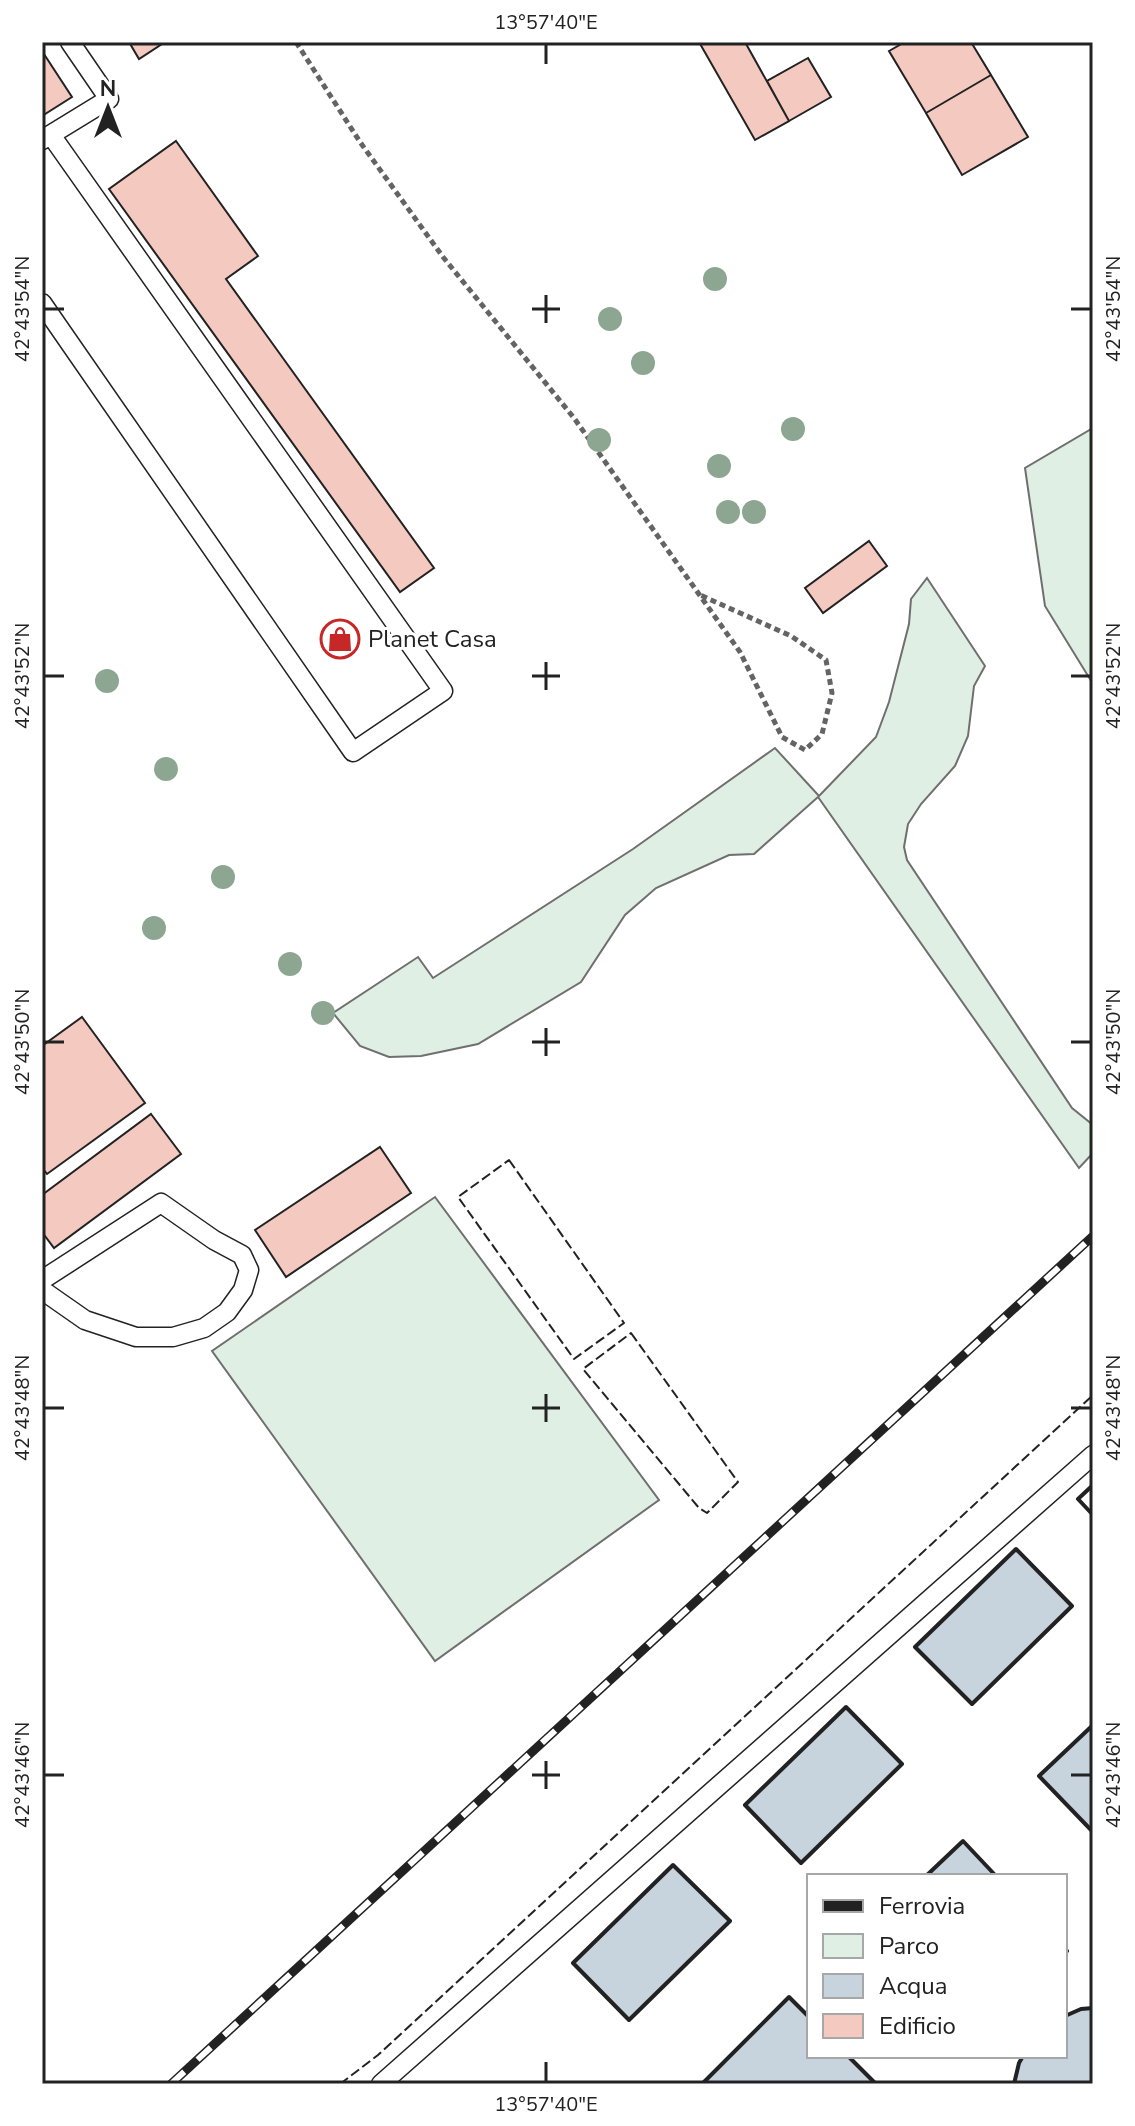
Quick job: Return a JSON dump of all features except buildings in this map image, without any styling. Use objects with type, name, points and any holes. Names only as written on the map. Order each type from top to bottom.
[{"type":"lane","points":[[42,303],[353,752],[443,691],[46,138],[109,99],[70,42]]},
{"type":"lane","points":[[42,1280],[161,1203],[214,1240],[242,1255],[249,1270],[243,1290],[227,1312],[204,1328],[173,1337],[136,1337],[85,1320],[42,1290]]},
{"type":"lane","points":[[381,2084],[1093,1455]]},
{"type":"path","points":[[296,42],[360,142],[415,219],[574,418],[698,594],[740,652],[782,737],[805,750],[822,734],[832,693],[826,660],[791,636],[698,594]]},
{"type":"green space","points":[[1093,428],[1093,684],[1045,606],[1025,468]]},
{"type":"green space","points":[[927,578],[985,666],[974,686],[968,736],[955,766],[921,804],[908,824],[904,847],[907,860],[1072,1108],[1093,1125],[1093,1153],[1079,1168],[818,797],[754,854],[729,855],[656,888],[625,915],[581,982],[478,1044],[421,1056],[389,1057],[360,1046],[333,1013],[418,957],[433,978],[633,849],[775,748],[819,796],[876,737],[889,702],[909,624],[911,599]]},
{"type":"green space","points":[[435,1197],[659,1500],[435,1661],[212,1351]]},
{"type":"water","points":[[1016,1549],[1072,1606],[972,1704],[915,1647]]},
{"type":"water","points":[[846,1707],[902,1764],[801,1863],[745,1805]]},
{"type":"water","points":[[1093,1725],[1093,1832],[1039,1776]]},
{"type":"water","points":[[962,1841],[994,1874],[928,1874]]},
{"type":"water","points":[[673,1865],[730,1921],[629,2020],[573,1963]]},
{"type":"water","points":[[789,1997],[807,2015],[807,2058],[850,2058],[876,2084],[702,2084]]},
{"type":"water","points":[[1093,2008],[1093,2084],[1014,2084],[1022,2058],[1067,2058],[1067,2015]]},
{"type":"railway","points":[[171,2084],[1093,1236]]},
{"type":"fence","points":[[509,1160],[624,1323],[574,1359],[458,1197],[509,1160]]},
{"type":"fence","points":[[631,1333],[738,1482],[707,1513],[699,1508],[583,1369],[631,1333]]},
{"type":"fence","points":[[340,2084],[378,2055],[1093,1395]]},
{"type":"wall","points":[[1093,1485],[1078,1499],[1093,1515]]},
{"type":"wall","points":[[1016,1549],[1072,1606],[972,1704],[915,1647],[1016,1549]]},
{"type":"wall","points":[[846,1707],[902,1764],[801,1863],[745,1805],[846,1707]]},
{"type":"wall","points":[[1093,1725],[1039,1776],[1093,1832]]},
{"type":"wall","points":[[928,1874],[963,1841],[994,1874]]},
{"type":"wall","points":[[673,1865],[730,1921],[629,2020],[573,1963],[673,1865]]},
{"type":"wall","points":[[702,2084],[789,1997],[807,2015]]},
{"type":"wall","points":[[1067,2015],[1093,2008]]},
{"type":"wall","points":[[850,2058],[876,2084]]},
{"type":"wall","points":[[1014,2084],[1022,2058]]},
{"type":"place","name":"Planet Casa","points":[[340,639]]}]
